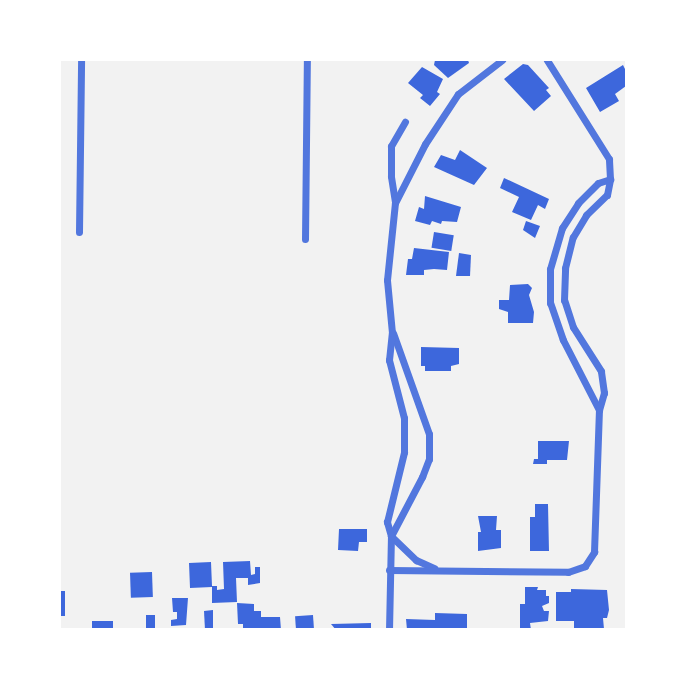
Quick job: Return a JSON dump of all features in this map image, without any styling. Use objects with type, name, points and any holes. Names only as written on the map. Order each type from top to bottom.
[{"type":"street","points":[[79,232],[81,60]]},
{"type":"street","points":[[304,239],[307,60]]},
{"type":"street","points":[[395,203],[425,144],[458,94],[502,60]]},
{"type":"street","points":[[389,570],[568,572],[585,566],[594,552],[599,410],[604,393],[601,371],[573,327],[564,300],[565,268],[573,237],[586,215],[607,195],[610,179],[609,159],[547,60]]},
{"type":"street","points":[[391,536],[429,459],[429,434],[393,333],[387,280],[395,203],[391,176],[391,146],[405,122]]},
{"type":"street","points":[[599,410],[563,340],[551,303],[550,269],[562,228],[578,202],[598,183],[610,179]]},
{"type":"street","points":[[389,629],[391,536],[387,522],[404,452],[404,418],[389,360],[393,333]]},
{"type":"street","points":[[391,536],[416,560],[438,570]]},
{"type":"building","points":[[435,60],[468,60],[469,63],[448,78],[434,65]]},
{"type":"building","points":[[523,64],[528,65],[549,88],[546,90],[551,96],[534,111],[504,79]]},
{"type":"building","points":[[623,65],[626,71],[626,86],[615,94],[619,101],[600,112],[586,88]]},
{"type":"building","points":[[422,67],[443,79],[437,92],[440,94],[430,106],[420,98],[423,95],[408,83]]},
{"type":"building","points":[[460,150],[487,168],[474,185],[434,167],[441,155],[455,160]]},
{"type":"building","points":[[504,178],[549,199],[545,209],[538,205],[531,220],[512,212],[519,197],[500,188]]},
{"type":"building","points":[[425,196],[461,207],[457,222],[442,221],[441,224],[432,221],[430,225],[415,221],[419,207],[424,209]]},
{"type":"building","points":[[526,221],[540,226],[535,238],[523,230]]},
{"type":"building","points":[[434,232],[454,235],[451,251],[431,248]]},
{"type":"building","points":[[414,248],[449,252],[447,270],[424,270],[424,275],[406,275],[408,259],[412,259]]},
{"type":"building","points":[[459,253],[471,255],[470,276],[456,276]]},
{"type":"building","points":[[528,284],[532,288],[529,295],[534,312],[533,323],[508,323],[508,312],[499,309],[499,300],[509,300],[510,285]]},
{"type":"building","points":[[421,347],[459,348],[459,364],[451,366],[451,371],[425,371],[425,366],[421,366]]},
{"type":"building","points":[[538,441],[569,441],[567,460],[547,460],[547,464],[533,464],[534,459],[538,459]]},
{"type":"building","points":[[535,504],[548,504],[549,551],[530,551],[530,517],[535,517]]},
{"type":"building","points":[[478,516],[497,516],[496,530],[501,530],[501,548],[478,551],[478,532],[481,532]]},
{"type":"building","points":[[339,529],[367,529],[367,542],[359,542],[358,551],[338,550]]},
{"type":"building","points":[[250,561],[251,575],[255,574],[255,567],[260,567],[260,583],[248,585],[248,578],[236,578],[237,602],[212,603],[212,587],[190,588],[189,563],[211,562],[212,586],[217,586],[217,590],[224,589],[223,562]]},
{"type":"building","points":[[152,572],[153,597],[131,598],[130,573]]},
{"type":"building","points":[[525,587],[546,590],[546,596],[549,596],[549,603],[542,606],[544,611],[549,611],[548,621],[530,623],[531,630],[520,630],[520,604],[525,604]]},
{"type":"building","points":[[571,589],[607,590],[609,610],[607,618],[603,618],[604,629],[574,629],[574,621],[556,621],[556,592],[571,592]]},
{"type":"building","points":[[60,591],[65,591],[65,616],[60,616]]},
{"type":"building","points":[[172,598],[188,598],[186,625],[171,626],[171,620],[177,619],[177,612],[173,612]]},
{"type":"building","points":[[237,603],[254,604],[254,611],[261,611],[261,617],[280,617],[281,630],[243,630],[243,624],[238,624]]},
{"type":"building","points":[[213,610],[213,630],[205,630],[204,611]]},
{"type":"building","points":[[435,613],[467,614],[467,630],[407,630],[406,619],[435,620]]},
{"type":"building","points":[[146,615],[155,615],[155,630],[146,630]]},
{"type":"building","points":[[313,615],[314,630],[296,630],[295,616]]},
{"type":"building","points":[[92,621],[113,621],[113,630],[92,630]]},
{"type":"building","points":[[371,623],[371,630],[336,630],[331,624]]}]
